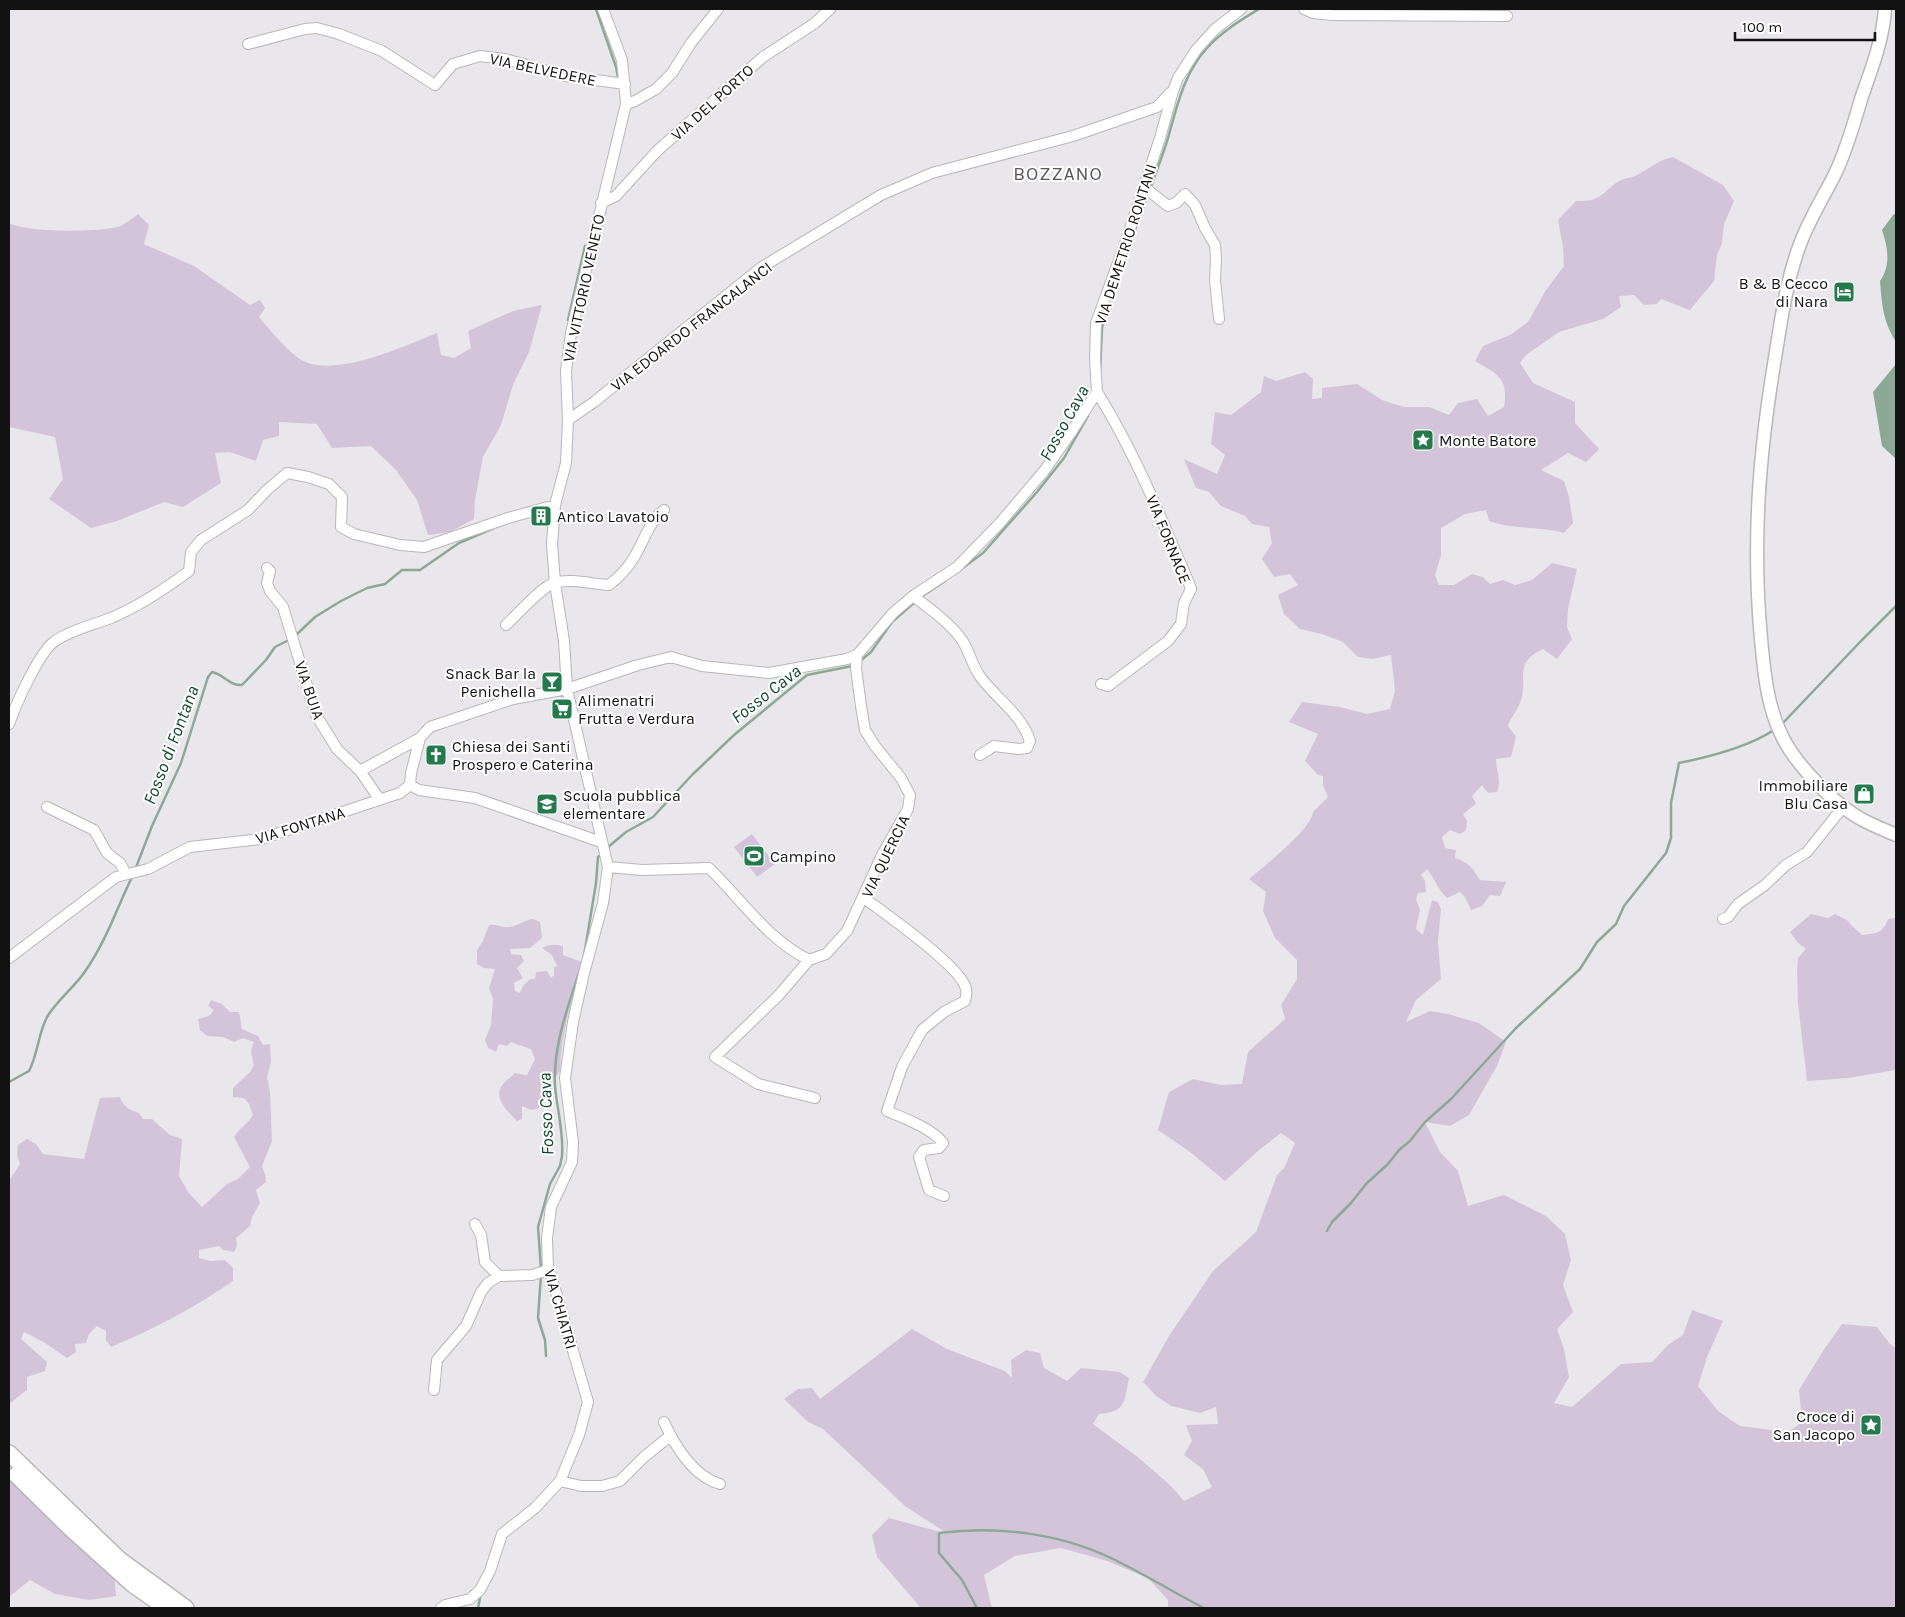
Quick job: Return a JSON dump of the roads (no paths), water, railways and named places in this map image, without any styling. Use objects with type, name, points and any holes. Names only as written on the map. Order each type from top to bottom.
[{"type":"highway","points":[[9,1454],[132,1584],[166,1608]]},
{"type":"highway","points":[[9,1467],[84,1533],[186,1608]]},
{"type":"main road","points":[[1885,9],[1884,25],[1877,52],[1847,147],[1799,246],[1781,317],[1761,460],[1756,520],[1756,560],[1765,680],[1782,737],[1806,770],[1843,807],[1862,820],[1896,835]]},
{"type":"street","name":"VIA VITTORIO VENETO","points":[[603,9],[622,60],[626,104],[571,333],[566,371],[568,420],[566,463],[555,505],[552,544],[555,583],[564,641],[567,689],[608,867]]},
{"type":"street","points":[[626,104],[656,89],[672,73],[691,43],[718,9]]},
{"type":"street","name":"VIA DEL PORTO","points":[[601,203],[616,196],[657,151],[763,57],[815,23],[830,9]]},
{"type":"street","name":"VIA DEMETRIO RONTANI","points":[[1098,394],[1095,360],[1096,323],[1148,192],[1173,90],[1178,78],[1196,50],[1215,29],[1241,9]]},
{"type":"street","points":[[1304,9],[1313,13],[1332,15],[1507,16]]},
{"type":"street","name":"VIA BELVEDERE","points":[[248,44],[305,29],[317,28],[339,34],[382,51],[435,85],[453,64],[480,56],[505,59],[565,76],[625,84]]},
{"type":"street","name":"VIA EDOARDO FRANCALANCI","points":[[568,420],[594,402],[762,267],[881,195],[932,174],[1073,136],[1157,107],[1173,90]]},
{"type":"street","points":[[1148,192],[1168,206],[1176,203],[1185,194],[1195,205],[1215,245],[1215,280],[1220,319]]},
{"type":"street","points":[[360,771],[420,738],[430,727],[513,699],[567,689],[638,664],[671,657],[702,666],[769,672],[847,659],[857,660],[893,613],[957,567],[998,524],[1044,471],[1098,394]]},
{"type":"street","name":"VIA FORNACE","points":[[1098,394],[1118,426],[1149,490],[1171,543],[1183,565],[1190,589],[1184,603],[1182,624],[1168,641],[1108,686],[1101,684]]},
{"type":"street","points":[[9,724],[15,707],[42,656],[54,642],[144,602],[190,571],[191,552],[201,540],[248,510],[267,490],[287,474],[308,477],[329,484],[342,497],[341,528],[354,534],[400,545],[424,547],[508,518],[555,505]]},
{"type":"street","points":[[506,625],[536,596],[555,583],[574,582],[609,585],[618,578],[633,560],[656,515],[664,510]]},
{"type":"street","name":"VIA BUIA","points":[[267,568],[270,572],[267,582],[270,591],[283,607],[316,715],[337,749],[360,771],[380,800]]},
{"type":"street","points":[[916,598],[961,639],[980,675],[1027,730],[1030,741],[1026,748],[994,746],[980,756]]},
{"type":"street","name":"VIA QUERCIA","points":[[815,1098],[758,1084],[715,1057],[778,996],[810,960],[826,954],[847,931],[864,898],[882,855],[908,809],[910,795],[901,778],[875,746],[865,730],[857,660]]},
{"type":"street","points":[[420,738],[409,779],[410,785],[419,790],[475,798],[603,848]]},
{"type":"street","name":"VIA FONTANA","points":[[9,958],[88,896],[116,877],[148,869],[190,847],[260,839],[400,793],[410,785]]},
{"type":"street","points":[[47,807],[94,830],[107,854],[131,873]]},
{"type":"street","points":[[1722,919],[1728,917],[1738,904],[1765,885],[1786,865],[1807,852],[1843,807]]},
{"type":"street","points":[[608,867],[642,870],[709,868],[758,922],[793,952],[810,960]]},
{"type":"street","name":"VIA CHIATRI","points":[[441,1608],[445,1605],[470,1599],[480,1590],[486,1580],[502,1534],[535,1508],[560,1481],[588,1402],[550,1272],[546,1270],[551,1207],[572,1162],[573,1142],[565,1078],[573,1022],[603,903],[608,867]]},
{"type":"street","points":[[864,898],[950,966],[965,986],[967,994],[965,1001],[944,1012],[922,1030],[902,1067],[887,1111],[915,1124],[944,1143],[939,1148],[924,1150],[919,1157],[929,1190],[944,1196]]},
{"type":"street","points":[[475,1224],[481,1235],[485,1262],[499,1276]]},
{"type":"street","points":[[434,1390],[437,1360],[466,1326],[481,1292],[488,1283],[499,1276],[532,1275],[546,1270]]},
{"type":"street","points":[[664,1422],[670,1436],[695,1468],[710,1481],[720,1484]]},
{"type":"street","points":[[560,1481],[581,1486],[602,1486],[620,1481],[644,1457],[670,1436]]},
{"type":"waterway","name":"Fosso di Fontana","points":[[596,9],[618,78]]},
{"type":"waterway","name":"Fosso Cava","points":[[1150,189],[1182,90],[1192,68],[1218,37],[1259,9]]},
{"type":"waterway","name":"Fosso Cava","points":[[1115,285],[1148,194]]},
{"type":"waterway","name":"Fosso di Fontana","points":[[568,320],[585,246]]},
{"type":"waterway","name":"Fosso Cava","points":[[1100,370],[1102,328],[1106,309]]},
{"type":"waterway","name":"Fosso Cava","points":[[960,570],[983,553],[1037,492],[1064,458],[1088,416]]},
{"type":"waterway","name":"Fosso di Fontana","points":[[295,636],[315,617],[341,601],[367,588],[385,584],[402,570],[420,570],[459,543],[494,528]]},
{"type":"waterway","name":"Fosso Cava","points":[[921,597],[945,581]]},
{"type":"waterway","name":"Fosso Cava","points":[[859,662],[871,652],[892,622],[915,602]]},
{"type":"waterway","points":[[1781,725],[1896,606]]},
{"type":"waterway","name":"Fosso di Fontana","points":[[135,870],[152,826],[181,763],[208,677],[212,672],[234,684],[242,685],[266,660],[275,647],[291,639]]},
{"type":"waterway","name":"Fosso Cava","points":[[607,848],[626,832],[653,817],[692,775],[734,735],[807,675],[852,666]]},
{"type":"waterway","points":[[1327,1231],[1332,1222],[1366,1184],[1410,1141],[1425,1122],[1451,1099],[1516,1028],[1580,969],[1597,942],[1616,924],[1624,906],[1666,853],[1671,838],[1671,803],[1679,763],[1740,746],[1774,730]]},
{"type":"waterway","name":"Fosso Cava","points":[[584,956],[596,883],[598,857],[602,854]]},
{"type":"waterway","name":"Fosso di Fontana","points":[[9,1082],[29,1071],[47,1017],[56,1004],[82,976],[93,959],[132,877]]},
{"type":"waterway","name":"Fosso Cava","points":[[541,1269],[538,1227],[550,1184],[560,1166],[562,1156],[561,1130],[555,1086],[556,1057],[562,1028],[579,973]]},
{"type":"waterway","name":"Fosso Cava","points":[[541,1275],[538,1318],[545,1340],[546,1356]]},
{"type":"waterway","points":[[977,1608],[962,1580],[939,1553],[939,1533],[985,1530],[1009,1531],[1032,1534],[1078,1545],[1121,1563],[1202,1607]]},
{"type":"waterway","points":[[478,1608],[480,1598]]},
{"type":"place","name":"B & B Cecco di Nara","points":[[1844,292]]},
{"type":"place","name":"Monte Batore","points":[[1423,440]]},
{"type":"place","name":"Antico Lavatoio","points":[[541,516]]},
{"type":"place","name":"Snack Bar la Penichella","points":[[552,682]]},
{"type":"place","name":"Alimenatri Frutta e Verdura","points":[[562,709]]},
{"type":"place","name":"Chiesa dei Santi Prospero e Caterina","points":[[436,755]]},
{"type":"place","name":"Immobiliare Blu Casa","points":[[1864,794]]},
{"type":"place","name":"Scuola pubblica elementare","points":[[547,804]]},
{"type":"place","name":"Campino","points":[[754,856]]},
{"type":"place","name":"Croce di San Jacopo","points":[[1871,1425]]},
{"type":"district","name":"BOZZANO","points":[[1058,173]]}]
